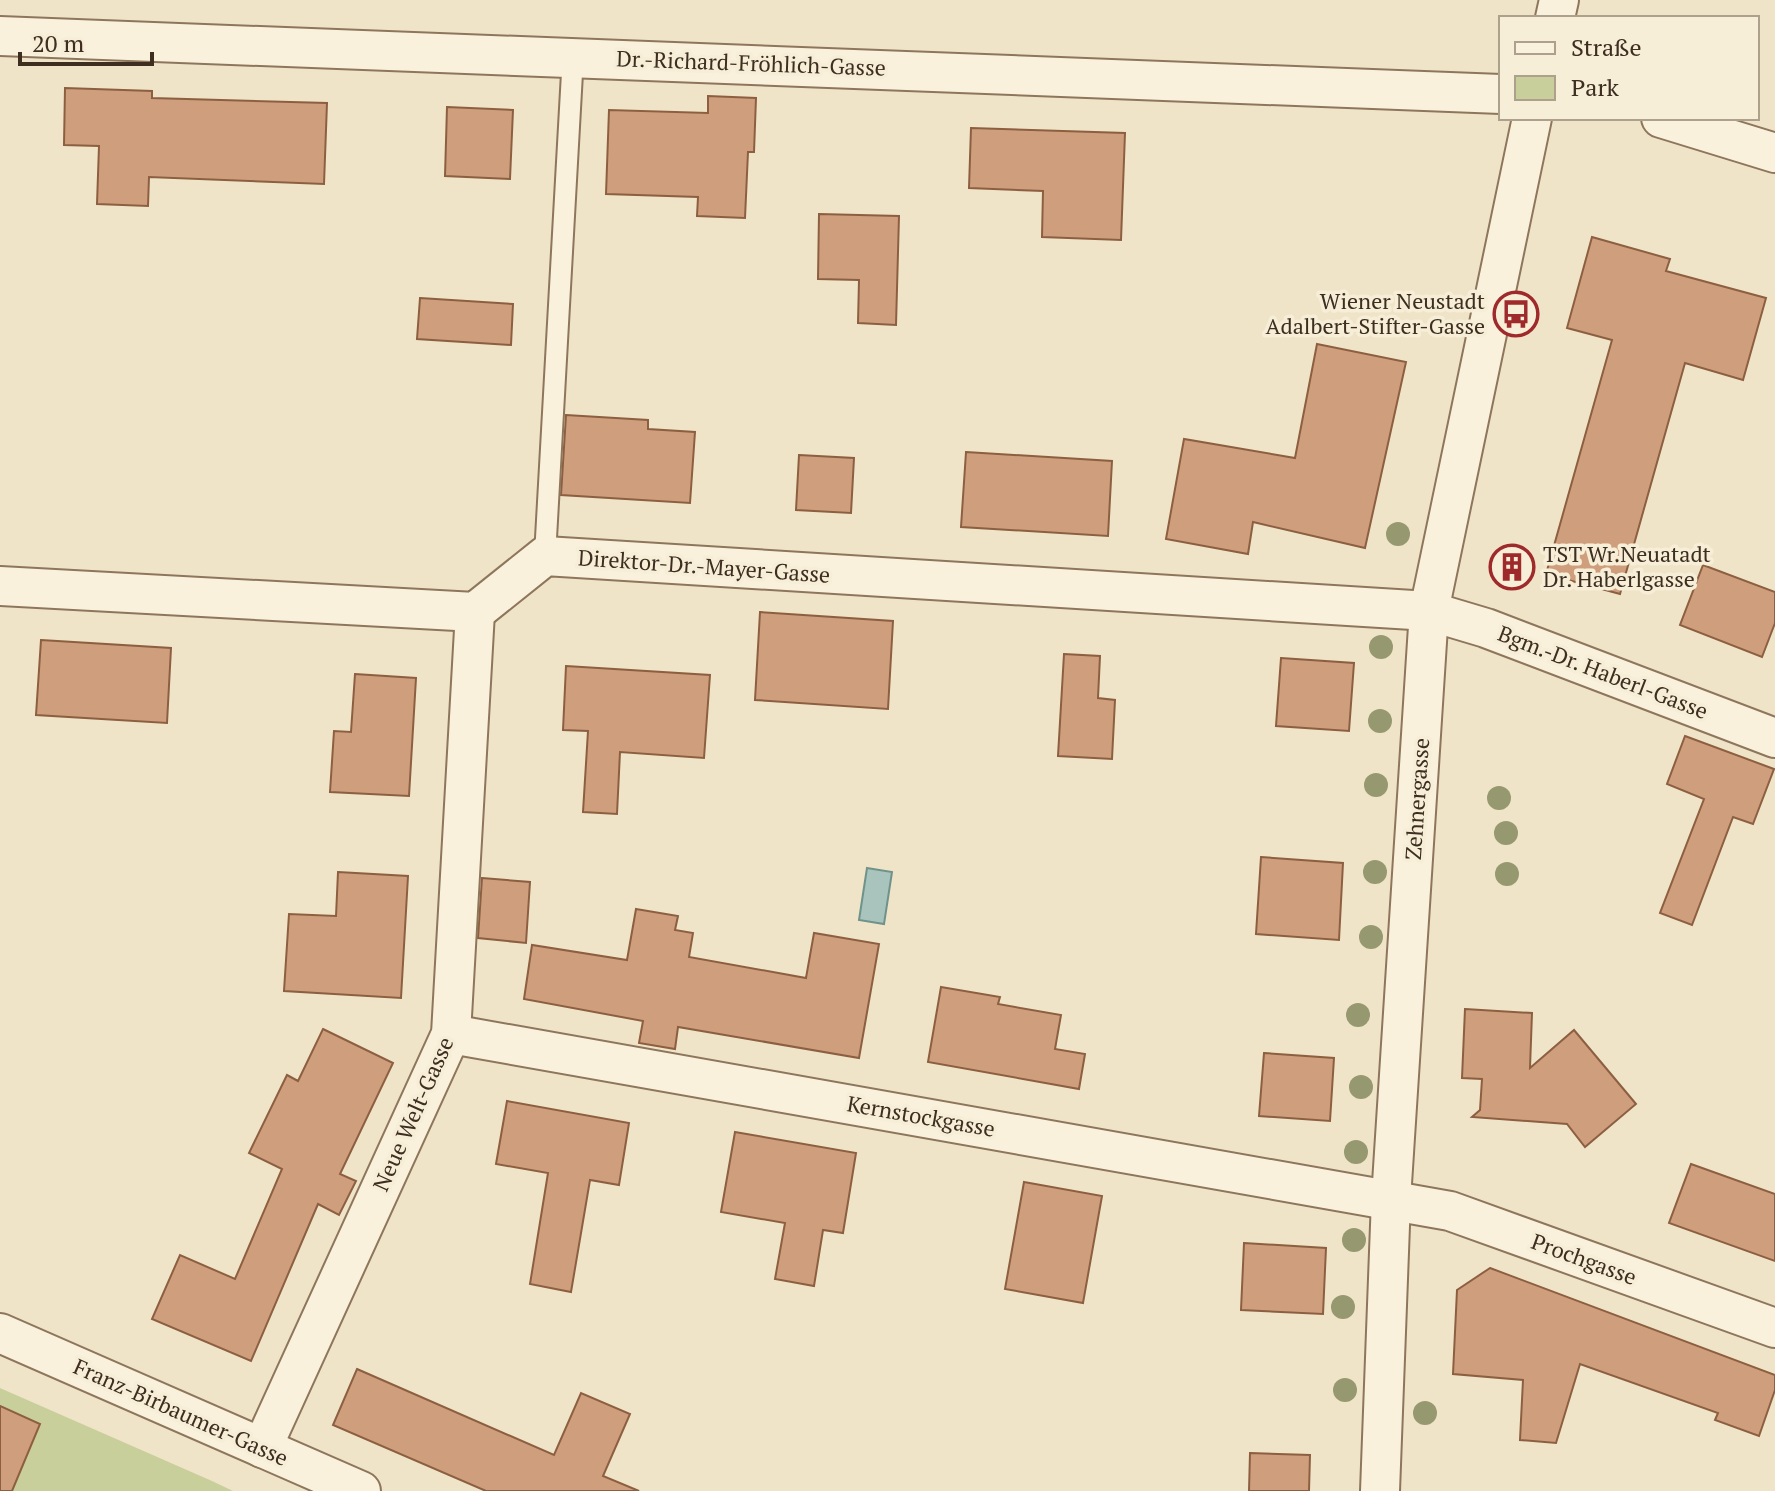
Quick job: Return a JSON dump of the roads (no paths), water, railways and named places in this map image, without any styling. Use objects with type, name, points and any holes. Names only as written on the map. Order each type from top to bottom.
[{"type":"street","name":"Dr.-Richard-Fröhlich-Gasse","points":[[0,36],[573,55],[1499,94]]},
{"type":"street","name":"Zehnergasse","points":[[1380,1491],[1391,1199],[1429,611],[1532,120]]},
{"type":"street","points":[[1668,120],[1775,153]]},
{"type":"street","name":"Direktor-Dr.-Mayer-Gasse","points":[[545,556],[1429,611]]},
{"type":"street","points":[[0,586],[475,612],[545,556]]},
{"type":"street","name":"Bgm.-Dr. Haberl-Gasse","points":[[1429,611],[1486,628],[1775,738]]},
{"type":"street","name":"Neue Welt-Gasse","points":[[262,1448],[451,1034],[475,612]]},
{"type":"street","name":"Kernstockgasse","points":[[451,1034],[1391,1199]]},
{"type":"street","name":"Prochgasse","points":[[1391,1199],[1450,1211],[1775,1328]]},
{"type":"street","name":"Franz-Birbaumer-Gasse","points":[[0,1333],[361,1491]]},
{"type":"lane","points":[[545,556],[573,55]]},
{"type":"water","points":[[867,868],[892,872],[884,924],[859,920]]},
{"type":"place","name":"Wiener Neustadt Adalbert-Stifter-Gasse","points":[[1516,314]]},
{"type":"place","name":"TST Wr.Neuatadt Dr. Haberlgasse","points":[[1512,567]]}]
